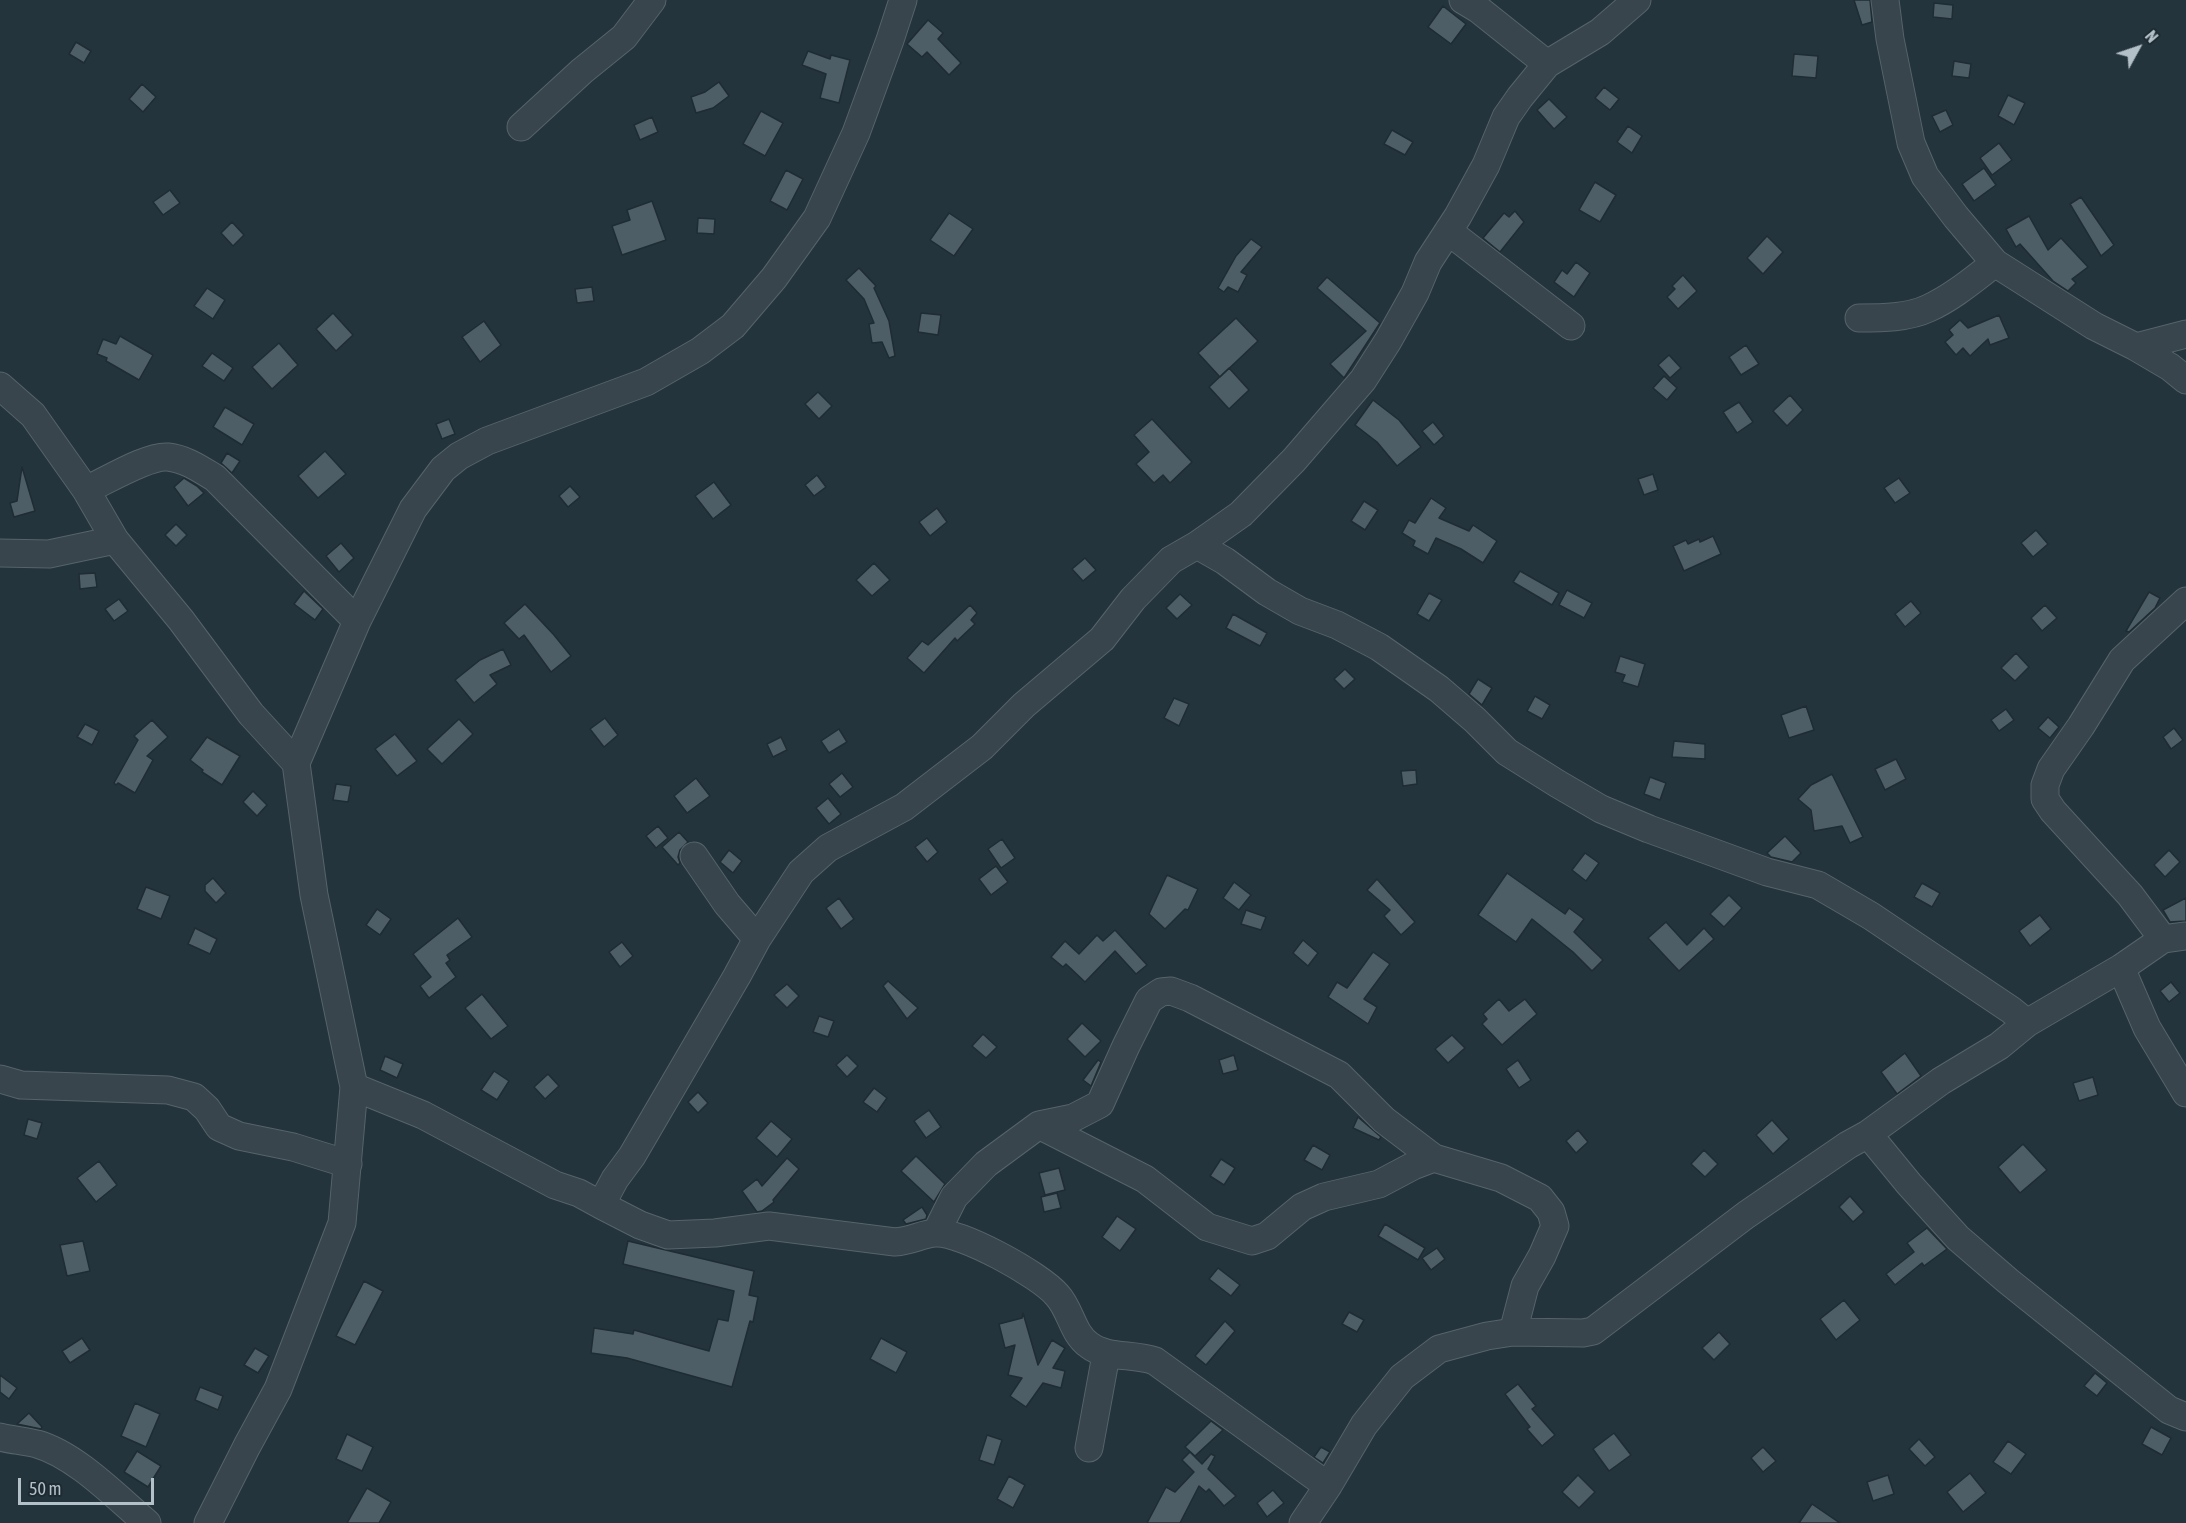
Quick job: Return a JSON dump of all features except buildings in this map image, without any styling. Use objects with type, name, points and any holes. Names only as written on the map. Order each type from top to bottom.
[{"type":"street","points":[[521,127],[582,71],[624,37],[652,0]]},
{"type":"street","points":[[208,1523],[278,1389],[342,1223],[354,1088],[314,895],[296,763],[357,621],[413,509],[443,469],[459,456],[487,441],[646,382],[700,351],[733,326],[774,278],[817,218],[855,133],[903,0]]},
{"type":"street","points":[[1463,0],[1478,9],[1548,64]]},
{"type":"street","points":[[601,1205],[615,1179],[632,1156],[757,939],[801,872],[828,848],[904,807],[982,747],[1024,705],[1102,639],[1133,599],[1171,560],[1241,514],[1294,460],[1363,380],[1415,293],[1428,262],[1486,165],[1506,117],[1548,64],[1600,32],[1637,0]]},
{"type":"street","points":[[1885,0],[1890,39],[1911,143],[1925,176],[1956,217],[1995,263],[2094,326],[2136,346],[2186,380]]},
{"type":"street","points":[[1448,231],[1572,326]]},
{"type":"street","points":[[1859,318],[1891,318],[1928,309],[1995,263]]},
{"type":"street","points":[[2136,346],[2186,334]]},
{"type":"street","points":[[0,386],[33,415],[86,490],[115,540],[181,620],[251,714],[296,763]]},
{"type":"street","points":[[86,490],[154,458],[180,459],[198,467],[215,478],[357,621]]},
{"type":"street","points":[[0,553],[49,554],[115,540]]},
{"type":"street","points":[[1197,545],[1225,561],[1267,592],[1300,611],[1337,625],[1379,646],[1439,689],[1507,752],[1558,784],[1602,809],[1690,844],[1767,872],[1818,885],[1871,916],[2027,1023]]},
{"type":"street","points":[[1303,1523],[1364,1425],[1402,1377],[1439,1350],[1487,1336],[1513,1332],[1583,1333],[1593,1331],[1746,1215],[1848,1145],[1868,1134],[1941,1081],[1999,1046],[2027,1023],[2175,938],[2130,895],[2053,811],[2045,799],[2045,785],[2051,769],[2122,660],[2186,601]]},
{"type":"street","points":[[694,856],[727,904],[757,939]]},
{"type":"street","points":[[2121,968],[2147,1028],[2186,1093]]},
{"type":"street","points":[[936,1233],[954,1197],[986,1164],[1039,1125],[1072,1118],[1100,1104],[1149,1000],[1161,992],[1171,991],[1190,998],[1339,1075],[1384,1120],[1434,1158],[1501,1178],[1540,1198],[1551,1212],[1555,1226],[1525,1286],[1513,1332]]},
{"type":"street","points":[[0,1079],[21,1085],[168,1090],[194,1097],[207,1109],[219,1127],[239,1136],[293,1148],[348,1164]]},
{"type":"street","points":[[354,1088],[423,1115],[555,1185],[579,1193],[640,1225],[668,1235],[769,1227],[895,1242],[909,1241],[936,1233],[974,1243],[993,1252],[1058,1295],[1079,1336],[1088,1345],[1106,1354],[1142,1356],[1155,1361],[1328,1486]]},
{"type":"street","points":[[1039,1125],[1145,1179],[1207,1227],[1252,1241],[1268,1236],[1302,1207],[1324,1197],[1379,1184],[1434,1158]]},
{"type":"street","points":[[1868,1134],[1958,1238],[2169,1410],[2186,1417]]},
{"type":"street","points":[[1089,1448],[1106,1354]]},
{"type":"street","points":[[0,1437],[38,1444],[58,1453],[75,1464],[147,1523]]}]
